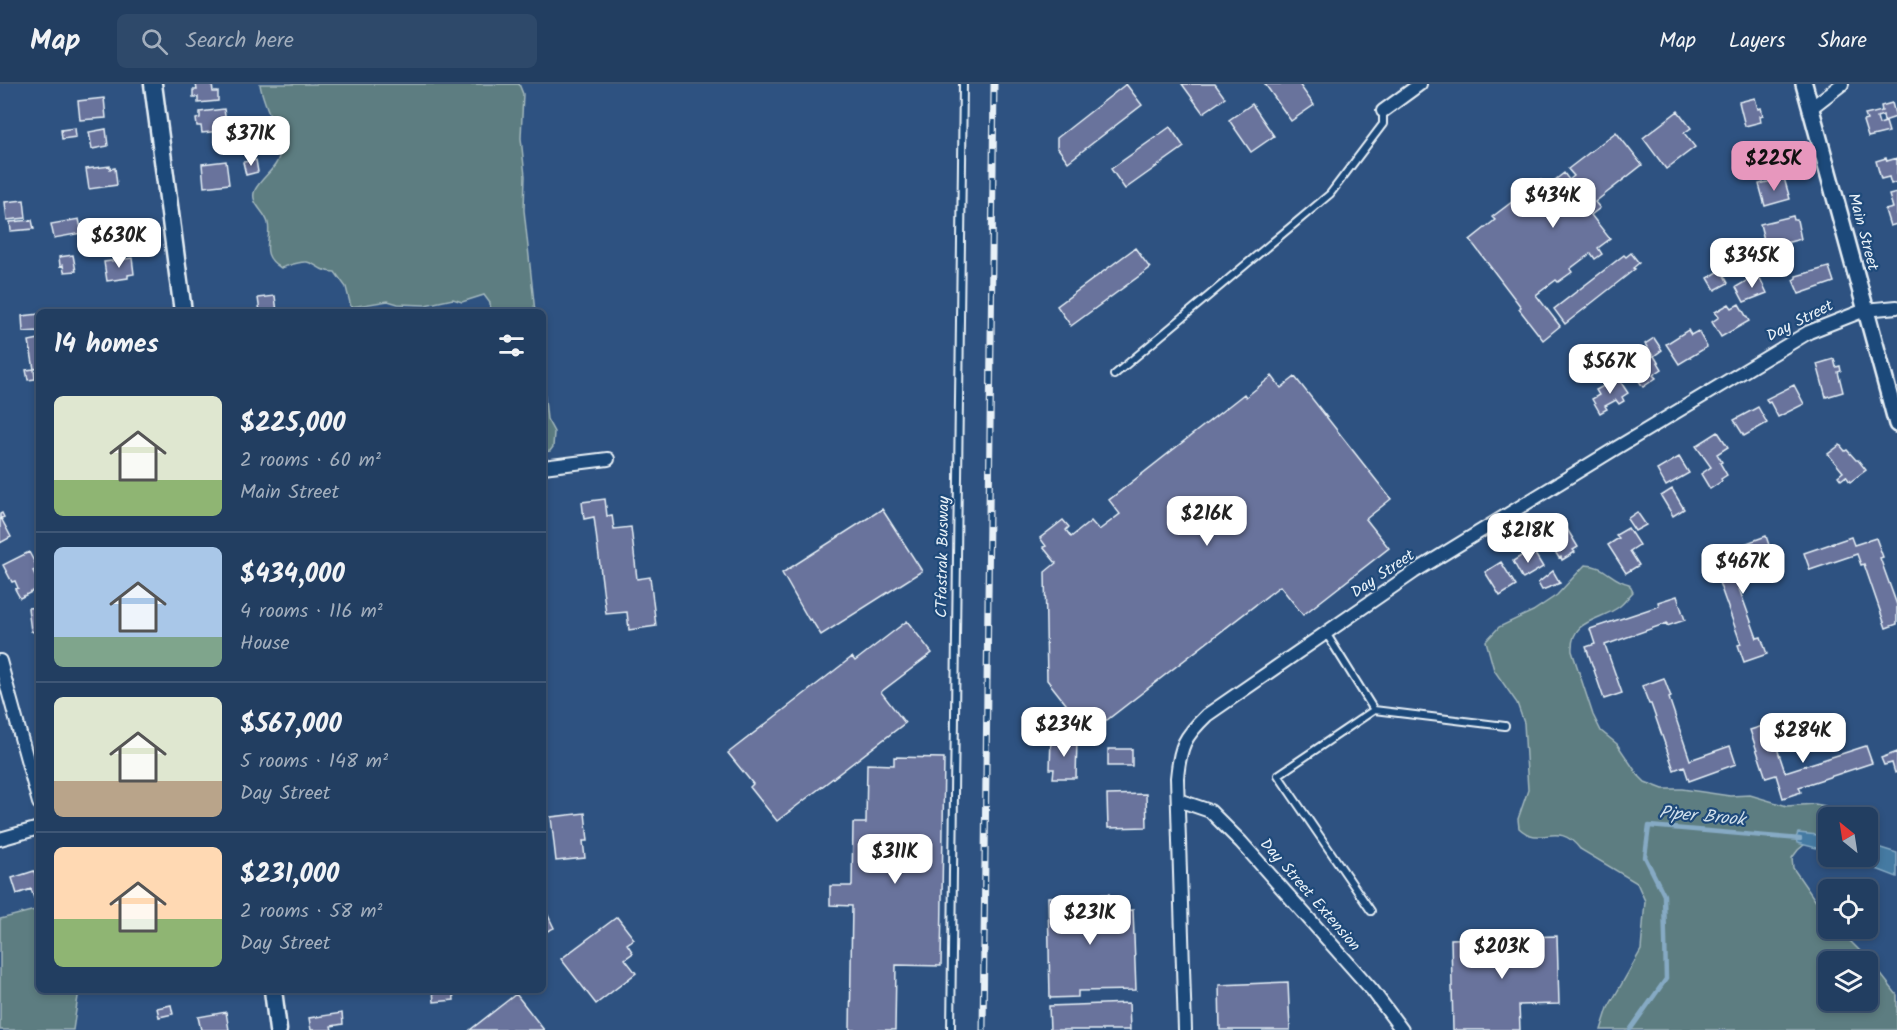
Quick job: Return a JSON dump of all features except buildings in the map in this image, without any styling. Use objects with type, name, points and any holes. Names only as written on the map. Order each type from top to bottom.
[{"type":"main road","points":[[153,84],[183,309]]},
{"type":"main road","points":[[273,993],[278,1030]]},
{"type":"street","points":[[1383,111],[1420,84]]},
{"type":"street","name":"Main Street","points":[[1804,84],[1897,424]]},
{"type":"street","points":[[1811,108],[1842,84]]},
{"type":"street","name":"Day Street","points":[[1185,1030],[1178,800],[1179,756],[1190,732],[1207,715],[1414,573],[1799,337],[1840,318],[1865,310],[1897,307]]},
{"type":"street","points":[[546,467],[608,459]]},
{"type":"street","points":[[0,661],[36,791]]},
{"type":"street","name":"Day Street Extension","points":[[1178,800],[1209,812],[1241,842],[1372,991],[1402,1030]]},
{"type":"street","points":[[0,839],[36,829]]},
{"type":"lane","name":"CTfastrak Busway","points":[[951,1030],[963,84]]},
{"type":"lane","points":[[1114,375],[1330,194],[1383,124],[1383,111]]},
{"type":"lane","points":[[1326,633],[1374,710]]},
{"type":"lane","points":[[1371,911],[1278,775],[1374,710],[1505,726]]},
{"type":"green space","points":[[260,84],[519,84],[523,94],[521,138],[525,176],[524,210],[535,309],[491,309],[490,303],[484,295],[462,302],[453,299],[425,305],[398,304],[388,301],[351,307],[346,287],[335,272],[325,271],[307,262],[281,268],[274,263],[267,247],[268,223],[254,199],[255,190],[277,162],[280,151]]},
{"type":"green space","points":[[546,409],[547,419],[554,432],[553,447],[546,452]]},
{"type":"green space","points":[[1585,565],[1598,567],[1629,584],[1633,592],[1622,604],[1613,611],[1588,622],[1576,632],[1572,651],[1593,715],[1601,731],[1617,744],[1645,782],[1663,789],[1682,789],[1730,796],[1750,795],[1787,806],[1815,804],[1825,806],[1818,807],[1818,833],[1792,858],[1793,868],[1818,904],[1818,939],[1848,939],[1860,951],[1818,951],[1818,1011],[1878,1011],[1878,971],[1897,995],[1897,1030],[1601,1030],[1608,1008],[1641,950],[1645,901],[1637,883],[1580,849],[1572,840],[1556,835],[1535,836],[1519,828],[1518,819],[1528,790],[1524,723],[1517,703],[1494,670],[1486,641],[1499,627],[1533,611],[1557,595]]},
{"type":"green space","points":[[36,910],[36,993],[79,993],[73,1030],[0,1030],[0,919]]},
{"type":"water","points":[[1798,833],[1818,835],[1818,848],[1797,843]]},
{"type":"water","points":[[1878,847],[1897,853],[1897,877],[1871,867],[1878,867]]},
{"type":"waterway","name":"Piper Brook","points":[[1630,1030],[1666,979],[1664,895],[1645,857],[1649,826],[1800,839]]},
{"type":"railway","points":[[983,1030],[994,84]]}]
